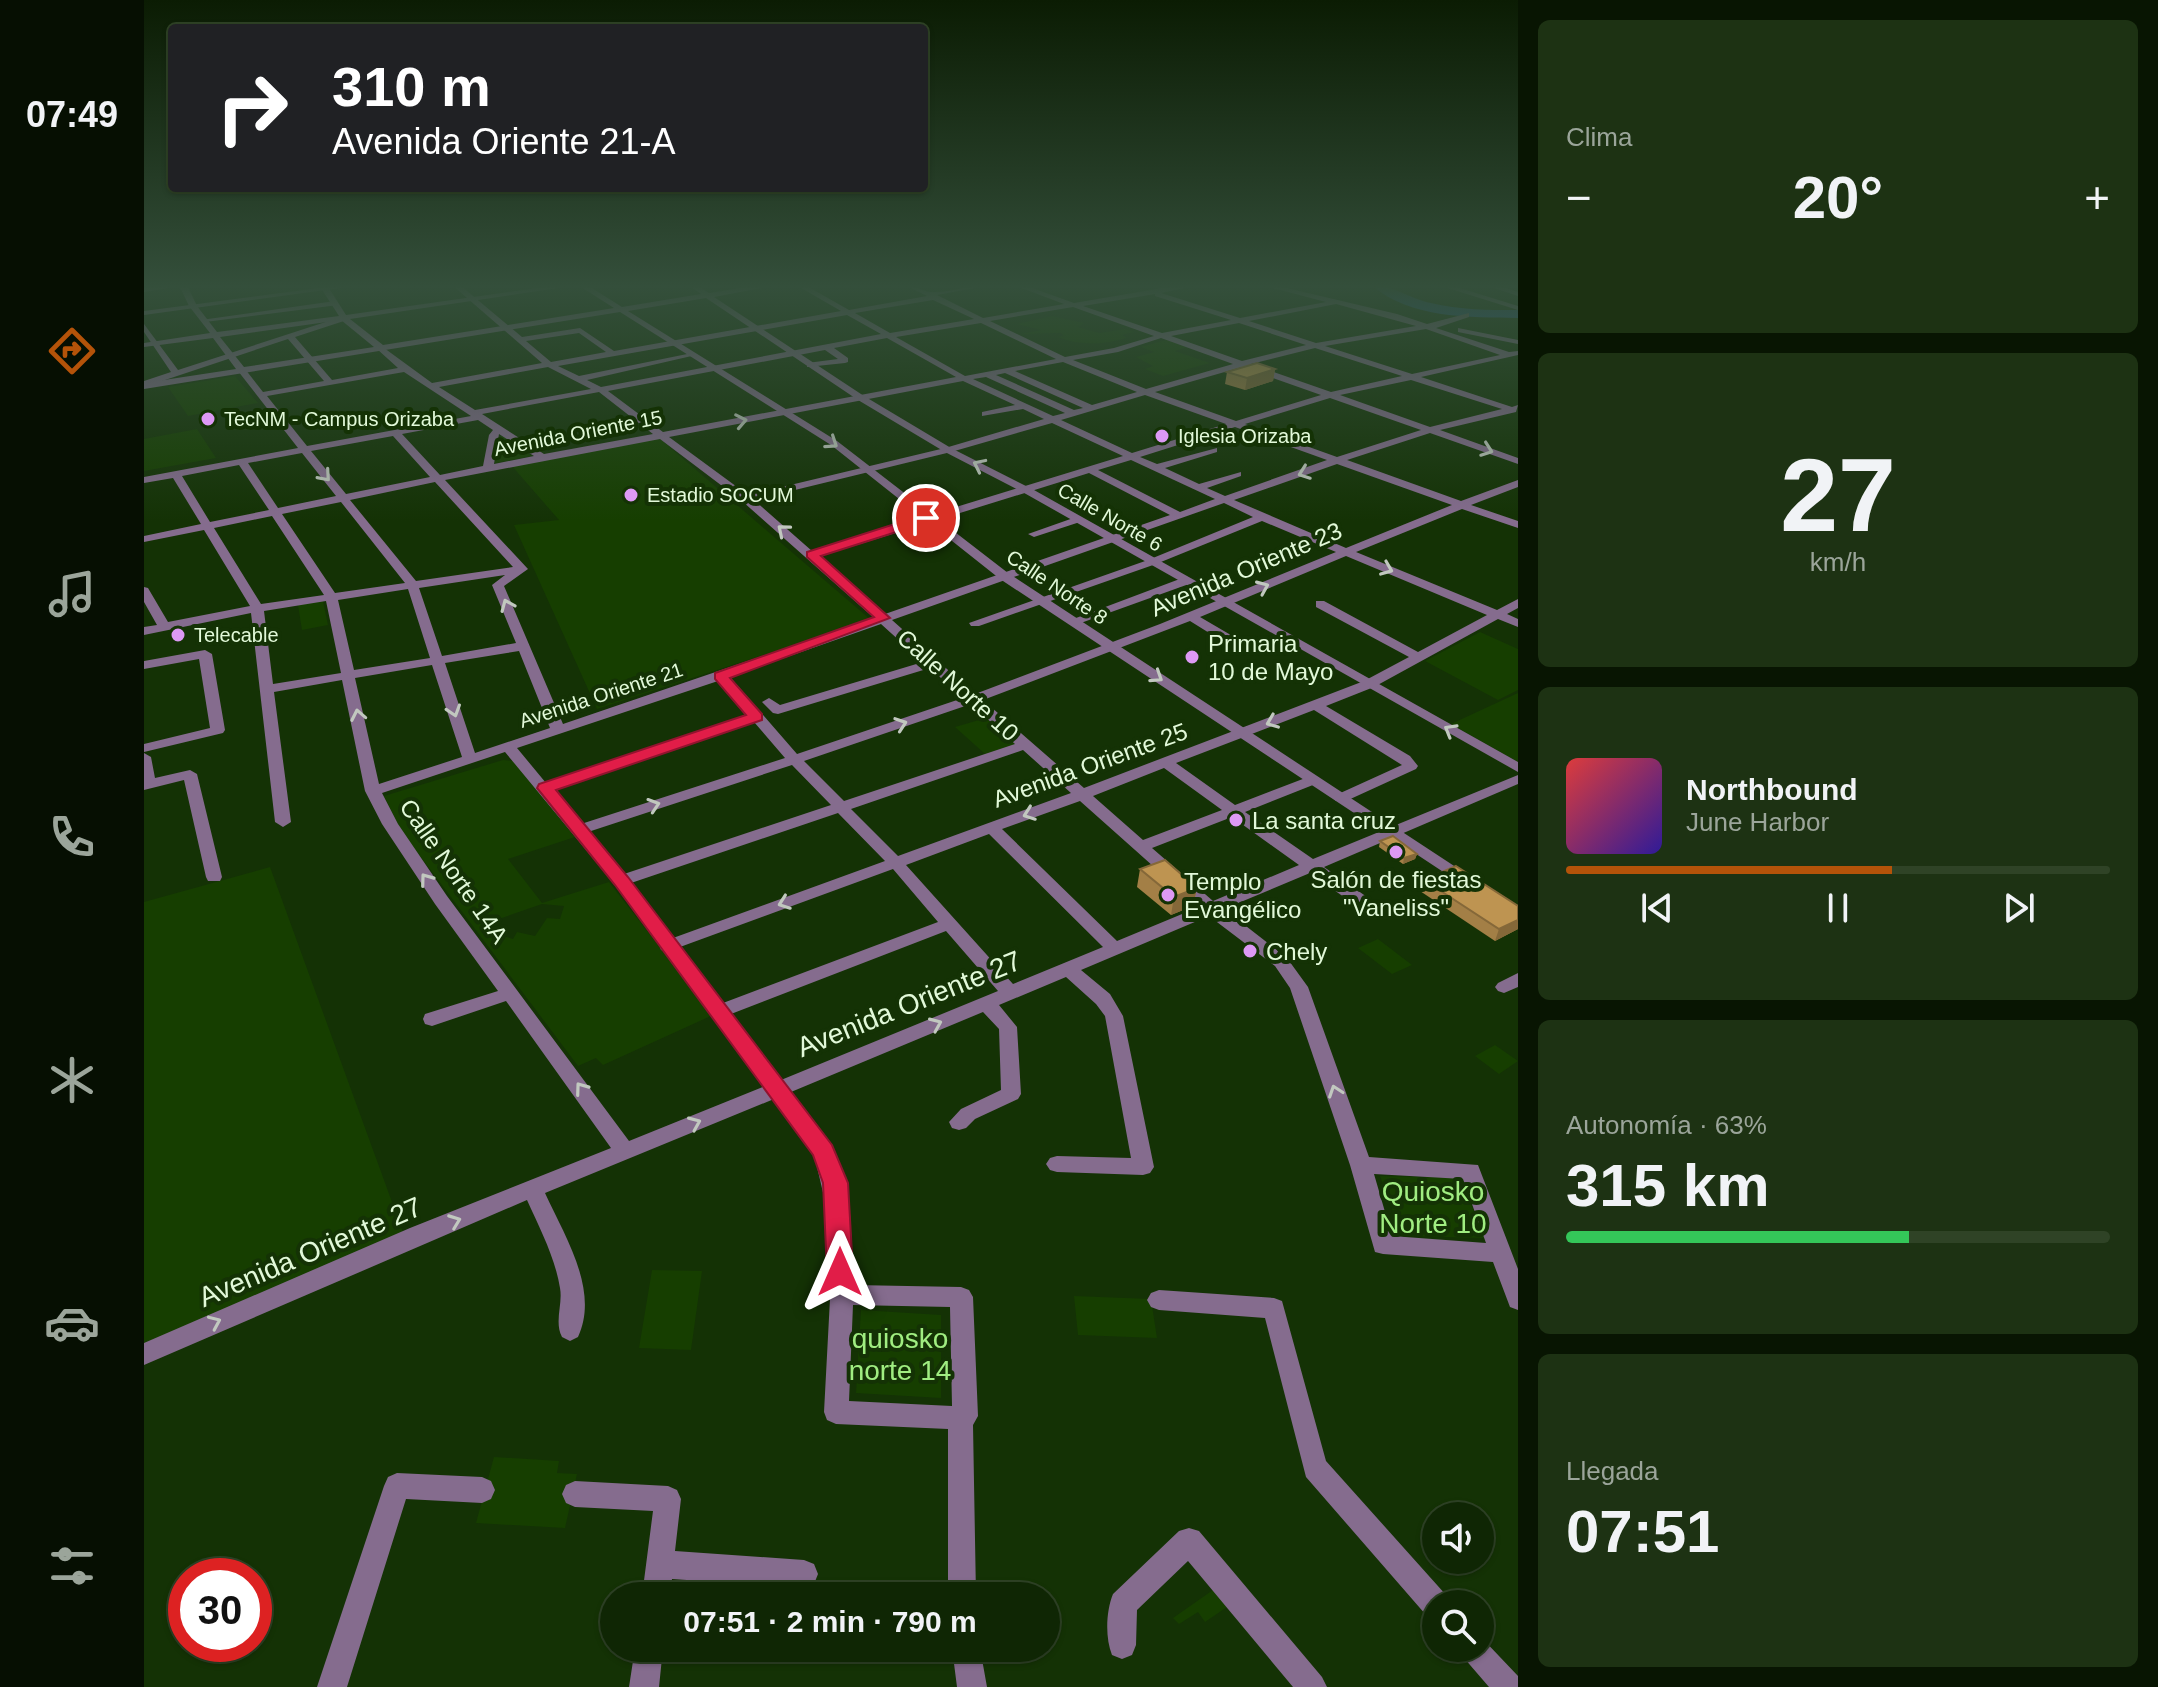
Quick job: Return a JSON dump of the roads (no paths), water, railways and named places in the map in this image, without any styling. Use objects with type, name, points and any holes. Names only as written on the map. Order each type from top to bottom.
[{"type":"street","points":[[170,364],[176,374]]},
{"type":"street","points":[[144,385],[206,364]]},
{"type":"street","points":[[237,364],[412,584],[470,760]]},
{"type":"street","points":[[144,385],[284,364]]},
{"type":"street","points":[[315,364],[330,383]]},
{"type":"street","points":[[399,364],[543,458]]},
{"type":"street","points":[[434,385],[548,364]]},
{"type":"street","name":"Calle Norte 10","points":[[548,364],[601,390],[746,499],[1212,909],[1281,962],[1299,987],[1361,1165],[1383,1245],[1501,1253]]},
{"type":"street","points":[[578,379],[651,364]]},
{"type":"street","name":"Calle Norte 8","points":[[705,364],[834,443],[1004,576],[1480,888]]},
{"type":"street","points":[[144,480],[395,433],[733,364]]},
{"type":"street","points":[[810,365],[819,364]]},
{"type":"street","points":[[936,364],[1262,517],[1518,623]]},
{"type":"street","name":"Avenida Oriente 15","points":[[144,539],[488,468],[1043,364]]},
{"type":"street","points":[[1074,364],[1518,525]]},
{"type":"street","points":[[746,499],[871,471],[1057,420],[1242,364],[1518,461]]},
{"type":"street","points":[[1371,364],[1516,410]]},
{"type":"street","points":[[812,555],[1231,423],[1330,395],[1470,364]]},
{"type":"street","name":"Calle Norte 6","points":[[810,365],[948,450],[1079,519],[1518,768]]},
{"type":"street","points":[[260,395],[405,369]]},
{"type":"street","points":[[1006,370],[1093,409]]},
{"type":"street","points":[[987,374],[1075,414]]},
{"type":"street","points":[[985,414],[1026,406]]},
{"type":"street","name":"Avenida Oriente 21","points":[[373,791],[721,676],[1338,460],[1430,430],[1516,410]]},
{"type":"street","points":[[488,468],[500,432]]},
{"type":"street","points":[[395,433],[522,569]]},
{"type":"street","points":[[1158,467],[1214,450]]},
{"type":"street","name":"Calle Norte 14A","points":[[242,462],[331,596],[373,791],[401,843],[626,1152]]},
{"type":"street","points":[[1089,469],[1180,516]]},
{"type":"street","points":[[176,474],[257,608],[283,822]]},
{"type":"street","points":[[1199,487],[1237,474]]},
{"type":"street","name":"Avenida Oriente 23","points":[[580,829],[795,760],[1113,648],[1342,552],[1518,483]]},
{"type":"street","points":[[975,623],[1152,562],[1262,517]]},
{"type":"street","points":[[1034,534],[1079,519]]},
{"type":"street","points":[[144,631],[257,608],[522,569]]},
{"type":"street","points":[[522,569],[498,585],[558,729]]},
{"type":"street","points":[[1074,621],[1185,581]]},
{"type":"street","points":[[144,591],[164,626]]},
{"type":"street","name":"Avenida Oriente 25","points":[[667,946],[1081,795],[1369,684],[1518,603]]},
{"type":"street","points":[[1320,604],[1420,658]]},
{"type":"street","points":[[1191,617],[1248,651]]},
{"type":"street","points":[[266,689],[524,646]]},
{"type":"street","points":[[144,665],[203,653],[218,730],[144,748]]},
{"type":"street","points":[[844,685],[930,659]]},
{"type":"street","points":[[721,676],[795,760],[895,862],[1010,993]]},
{"type":"street","points":[[1315,705],[1405,759],[1411,766],[1341,798]]},
{"type":"street","points":[[545,788],[756,717]]},
{"type":"street","points":[[621,881],[1025,745]]},
{"type":"street","points":[[508,747],[621,881],[824,1151],[836,1183],[840,1226],[836,1412],[965,1416],[961,1297],[840,1295]]},
{"type":"street","points":[[144,757],[147,784],[190,774],[214,877]]},
{"type":"street","points":[[1166,763],[1371,908]]},
{"type":"street","name":"Avenida Oriente 27","points":[[144,1354],[418,1235],[986,1003],[1518,779]]},
{"type":"street","points":[[1142,846],[1313,780]]},
{"type":"street","points":[[992,828],[1115,949]]},
{"type":"street","points":[[720,1011],[949,924]]},
{"type":"street","points":[[1057,1164],[1143,1167],[1114,1016],[1103,999],[1067,968]]},
{"type":"street","points":[[432,1019],[511,993]]},
{"type":"street","points":[[959,1122],[968,1114],[1011,1094],[1008,1027],[986,1003]]},
{"type":"street","points":[[1361,1165],[1471,1171],[1518,1300]]},
{"type":"street","points":[[533,1190],[567,1265],[573,1293],[570,1330]]},
{"type":"street","points":[[1159,1300],[1274,1308],[1315,1468],[1423,1590]]},
{"type":"street","points":[[960,1418],[962,1582]]},
{"type":"street","points":[[332,1687],[397,1486],[482,1490]]},
{"type":"street","points":[[575,1494],[668,1499],[658,1582]]},
{"type":"street","points":[[1122,1645],[1123,1604],[1189,1541],[1312,1687]]},
{"type":"street","points":[[660,1564],[804,1574]]},
{"type":"street","points":[[644,1687],[647,1662]]},
{"type":"street","points":[[968,1662],[972,1687]]},
{"type":"street","points":[[1486,1662],[1508,1687]]},
{"type":"place","name":"TecNM - Campus Orizaba","points":[[208,419]]},
{"type":"place","name":"Iglesia Orizaba","points":[[1162,436]]},
{"type":"place","name":"Estadio SOCUM","points":[[631,495]]},
{"type":"place","name":"Telecable","points":[[178,635]]},
{"type":"place","name":"Primaria 10 de Mayo","points":[[1192,657]]},
{"type":"place","name":"La santa cruz","points":[[1236,820]]},
{"type":"place","name":"Salón de fiestas \"Vaneliss\"","points":[[1396,852]]},
{"type":"place","name":"Templo Evangélico","points":[[1168,895]]},
{"type":"place","name":"Chely","points":[[1250,951]]},
{"type":"park label","name":"Quiosko Norte 10","points":[[1433,1207]]},
{"type":"park label","name":"quiosko norte 14","points":[[900,1354]]}]
